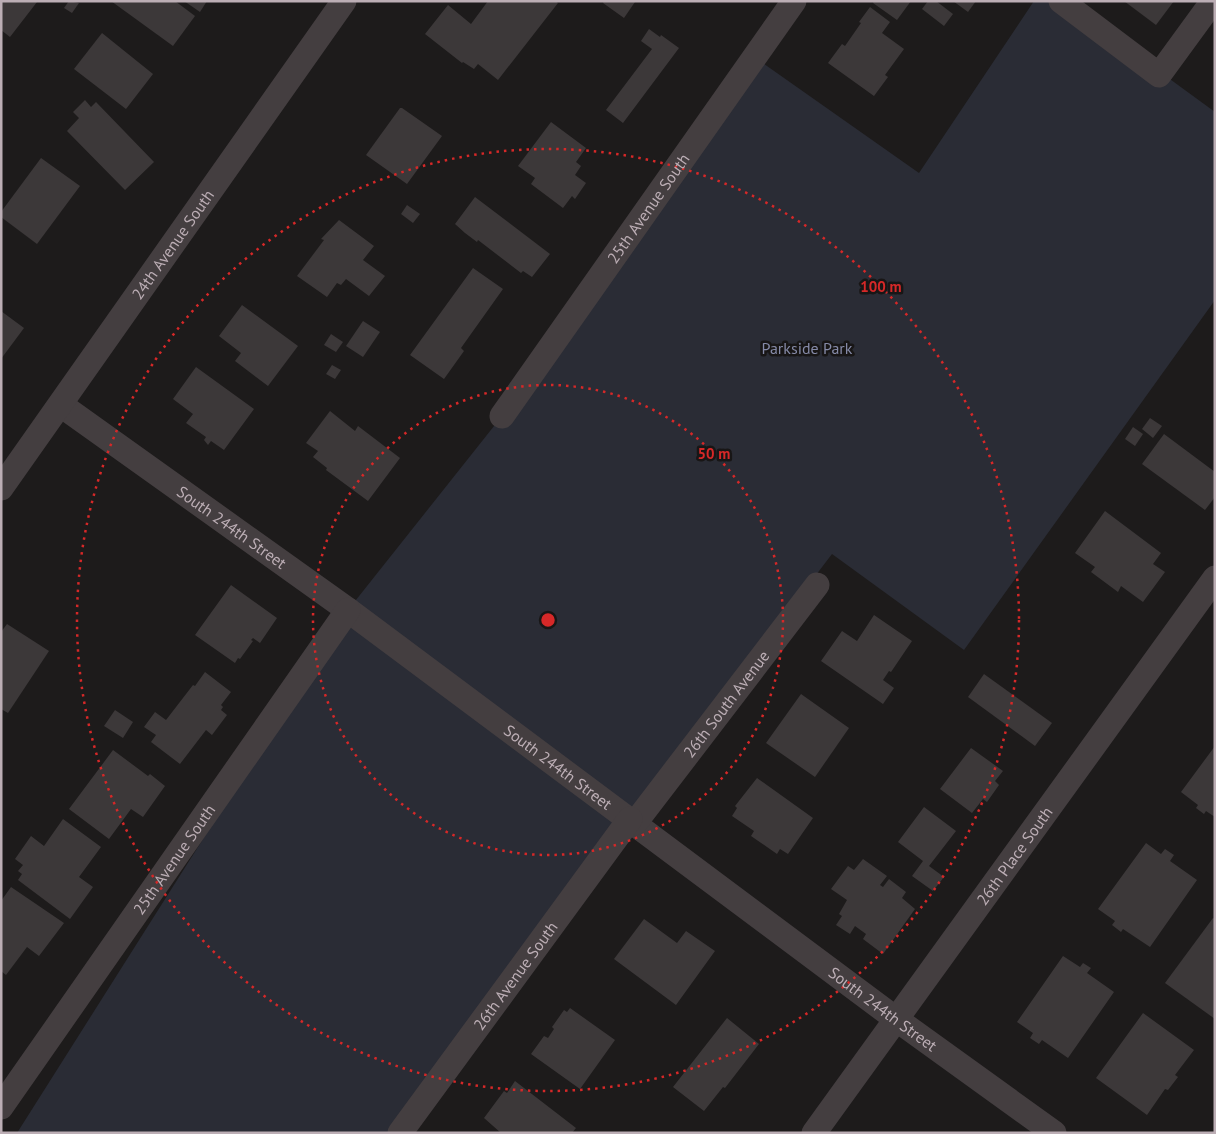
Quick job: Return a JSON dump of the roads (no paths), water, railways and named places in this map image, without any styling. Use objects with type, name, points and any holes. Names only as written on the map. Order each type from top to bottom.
[{"type":"street","name":"24th Avenue South","points":[[1,488],[344,1]]},
{"type":"street","name":"25th Avenue South","points":[[502,416],[794,1]]},
{"type":"street","points":[[1061,1],[1159,75],[1213,1]]},
{"type":"street","name":"South 244th Street","points":[[61,405],[348,610],[896,1019],[1054,1133]]},
{"type":"street","name":"26th Place South","points":[[814,1133],[1215,578]]},
{"type":"street","name":"26th South Avenue","points":[[632,821],[818,585]]},
{"type":"street","name":"25th Avenue South","points":[[1,1107],[348,610]]},
{"type":"street","name":"26th Avenue South","points":[[400,1133],[632,821]]},
{"type":"park label","name":"Parkside Park","points":[[807,348]]}]
